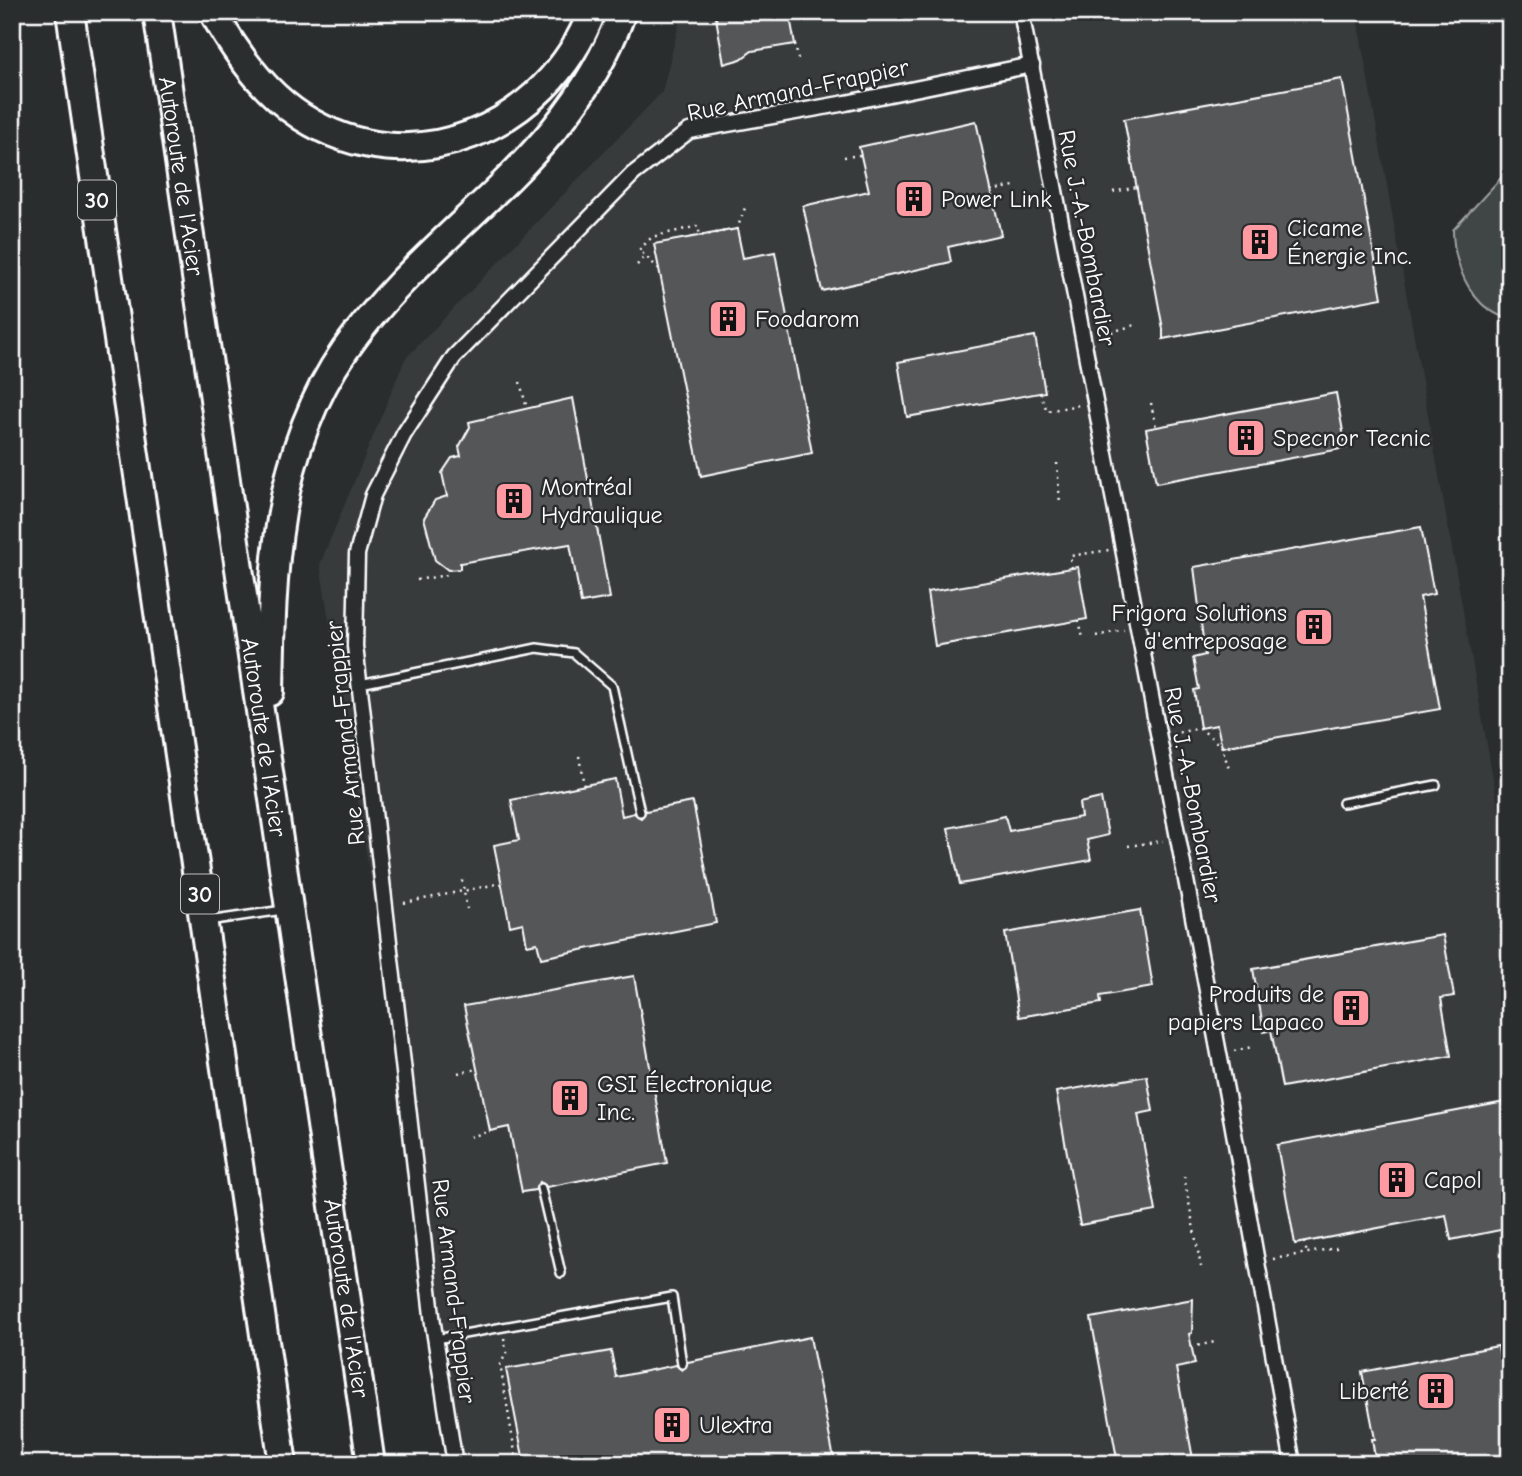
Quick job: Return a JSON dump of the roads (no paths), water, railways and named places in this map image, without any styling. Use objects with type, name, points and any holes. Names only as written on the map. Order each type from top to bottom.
[{"type":"highway","name":"30","points":[[70,12],[283,1464]]},
{"type":"highway","name":"Autoroute de l'Acier","points":[[157,12],[371,1464]]},
{"type":"highway","points":[[213,12],[262,83],[304,118],[355,139],[409,146],[466,138],[496,125],[525,105],[562,68],[592,12]]},
{"type":"highway","points":[[268,771],[275,557],[286,486],[311,414],[345,351],[377,310],[536,153],[568,116],[596,73],[622,12]]},
{"type":"street","name":"Rue J.-A.-Bombardier","points":[[1021,12],[1022,30],[1032,65],[1219,1054],[1293,1464]]},
{"type":"street","name":"Rue Armand-Frappier","points":[[455,1464],[435,1339],[355,646],[357,554],[373,495],[404,433],[454,357],[633,174],[689,131],[850,103],[1032,65]]},
{"type":"lane","points":[[359,684],[537,648],[574,653],[612,686],[640,812]]},
{"type":"lane","points":[[1343,803],[1436,785]]},
{"type":"lane","points":[[204,922],[289,909]]},
{"type":"lane","points":[[541,1188],[562,1273]]},
{"type":"lane","points":[[435,1339],[672,1297],[681,1364]]},
{"type":"place","name":"Power Link","points":[[914,199]]},
{"type":"place","name":"Cicame Énergie Inc.","points":[[1260,242]]},
{"type":"place","name":"Foodarom","points":[[728,319]]},
{"type":"place","name":"Specnor Tecnic","points":[[1246,438]]},
{"type":"place","name":"Montréal Hydraulique","points":[[514,501]]},
{"type":"place","name":"Frigora Solutions d'entreposage","points":[[1314,627]]},
{"type":"place","name":"Produits de papiers Lapaco","points":[[1351,1008]]},
{"type":"place","name":"GSI Électronique Inc.","points":[[570,1098]]},
{"type":"place","name":"Capol","points":[[1397,1180]]},
{"type":"place","name":"Liberté","points":[[1436,1391]]},
{"type":"place","name":"Ulextra","points":[[672,1425]]}]
